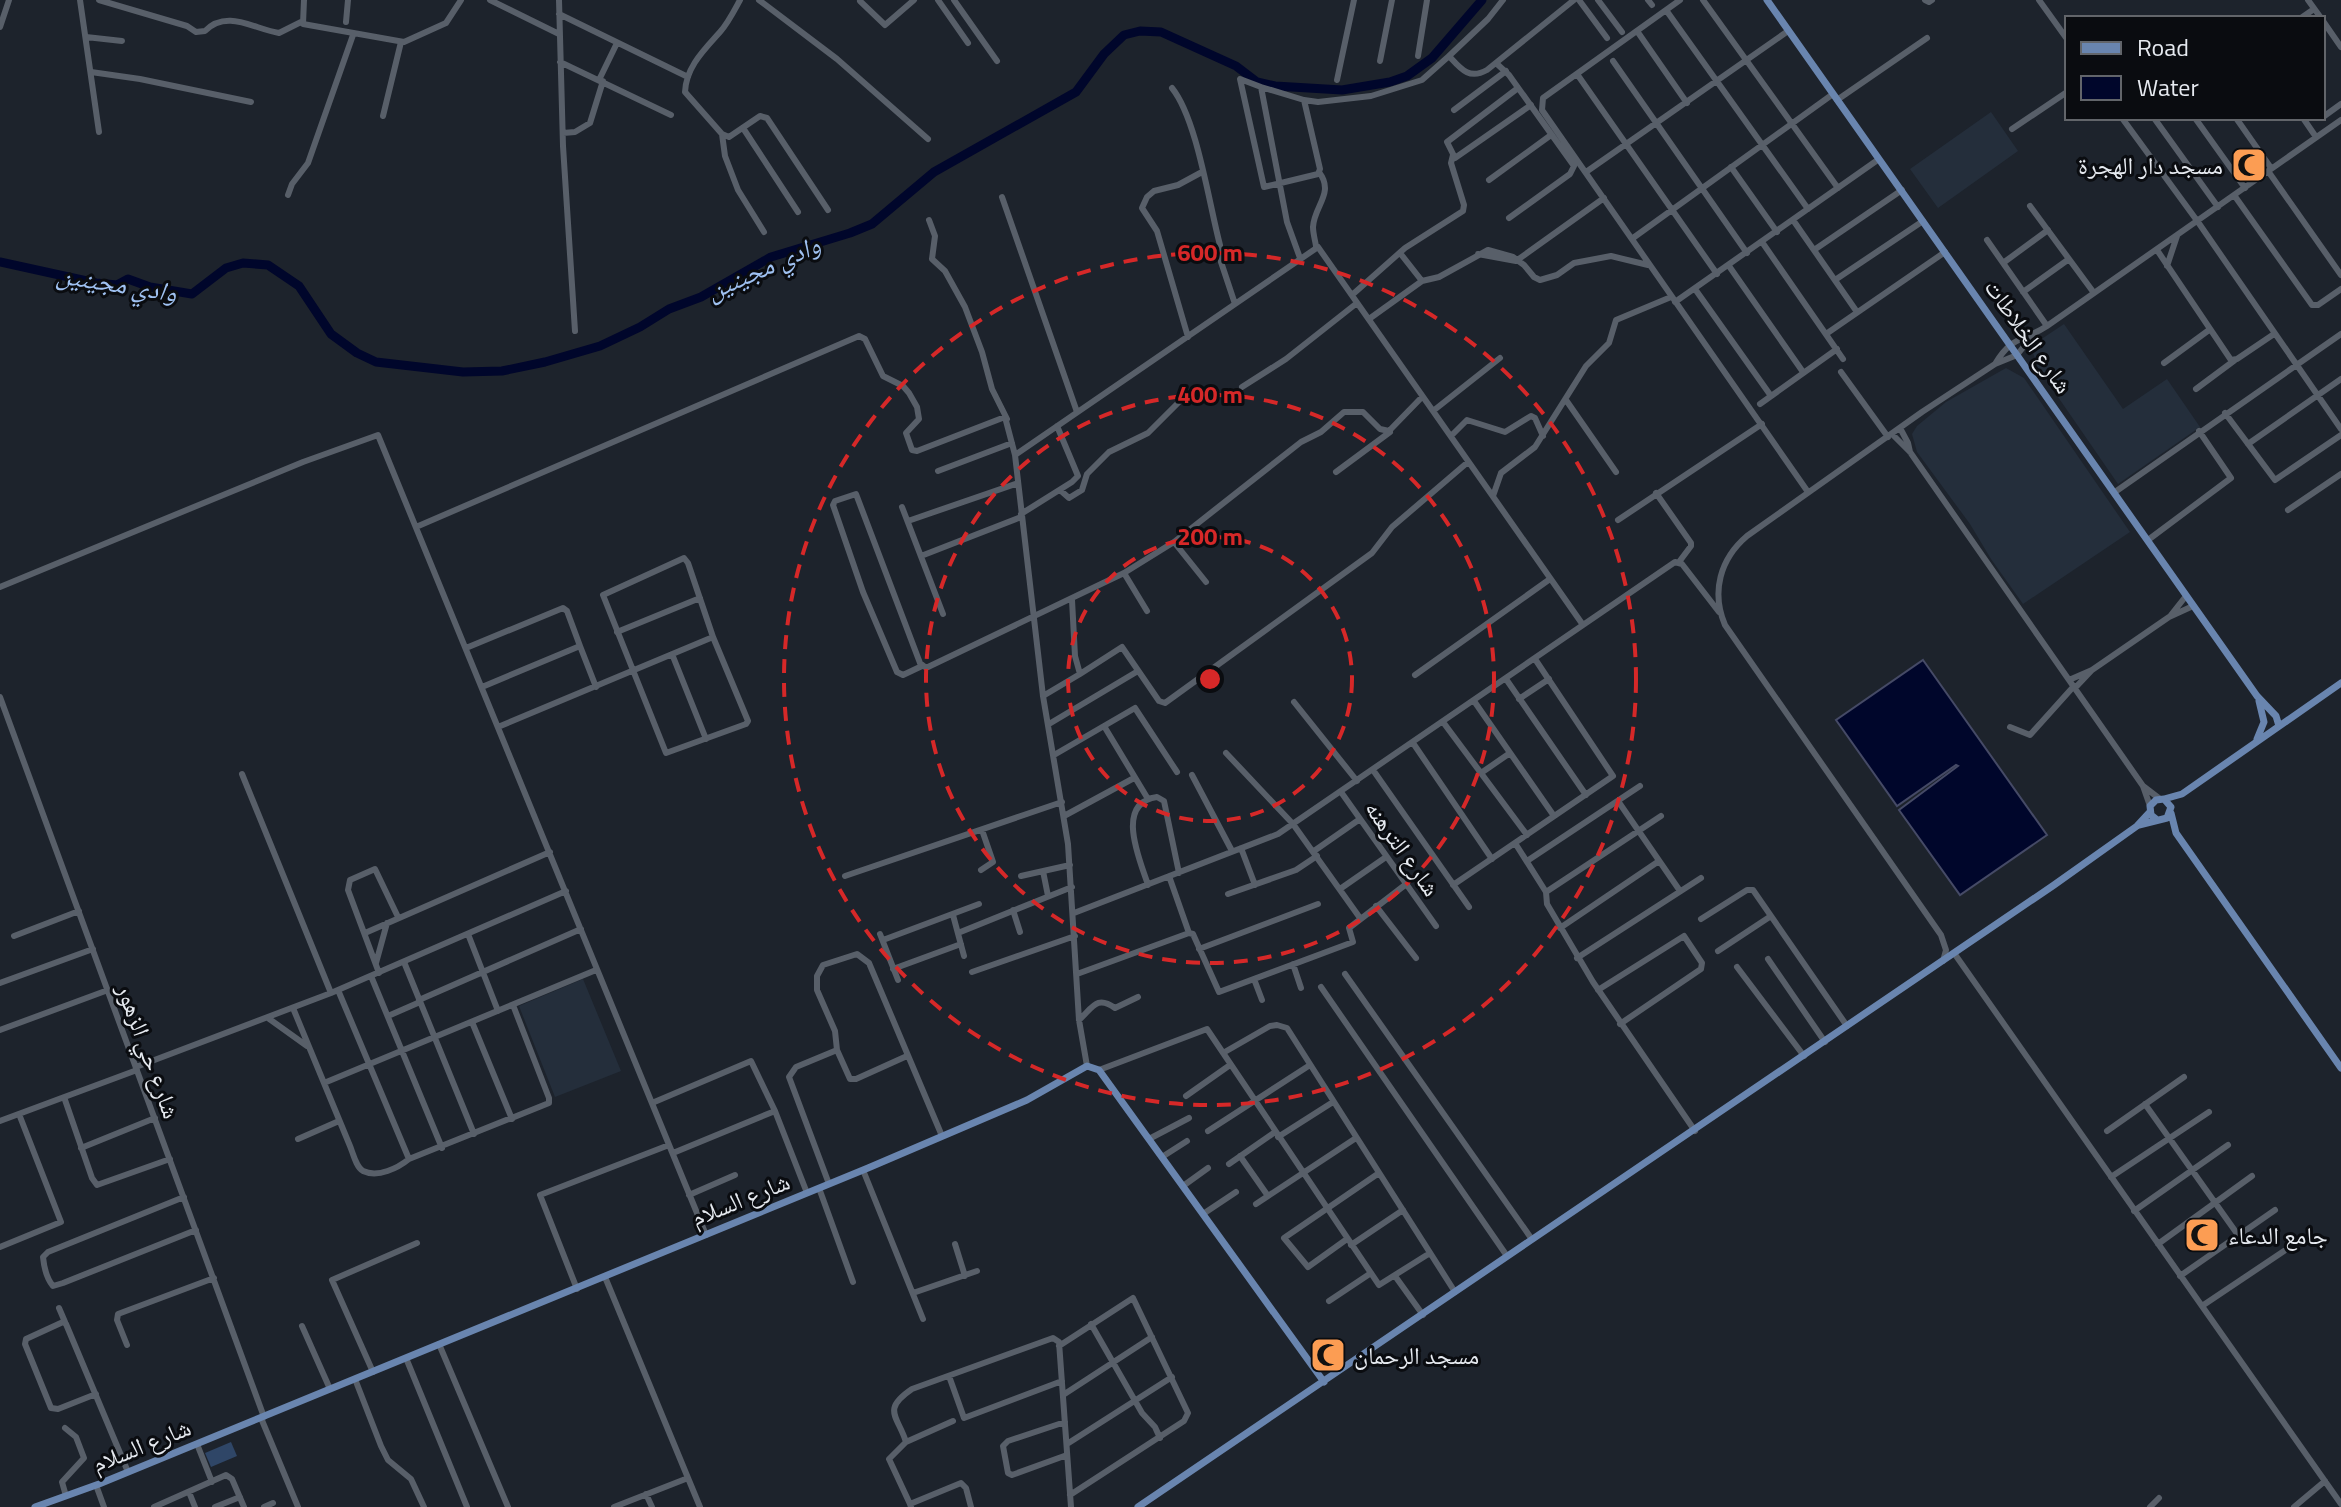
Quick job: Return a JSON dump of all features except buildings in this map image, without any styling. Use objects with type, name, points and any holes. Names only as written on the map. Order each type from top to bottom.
[{"type":"main road","name":"شارع الخلاطات","points":[[1767,0],[2193,606],[2257,696],[2276,716],[2279,726]]},
{"type":"main road","points":[[1138,1507],[1943,961],[2137,826],[2162,799],[2182,794],[2341,683]]},
{"type":"main road","points":[[2254,743],[2264,722],[2257,696]]},
{"type":"main road","points":[[2137,826],[2165,819],[2182,794]]},
{"type":"main road","points":[[2162,799],[2171,811],[2176,833]]},
{"type":"main road","points":[[2150,809],[2158,820],[2176,833],[2341,1068]]},
{"type":"main road","points":[[1087,1066],[1099,1070],[1324,1382]]},
{"type":"main road","name":"شارع السلام","points":[[35,1507],[197,1444],[863,1170],[1039,1094],[1087,1066]]},
{"type":"street","points":[[0,27],[9,0]]},
{"type":"street","points":[[80,0],[99,132]]},
{"type":"street","points":[[99,0],[187,26],[196,32],[205,31],[212,24],[225,20],[242,21],[279,33],[301,22],[353,35],[401,42],[446,23],[461,0]]},
{"type":"street","points":[[301,22],[304,0]]},
{"type":"street","points":[[346,22],[348,0]]},
{"type":"street","points":[[490,0],[559,34]]},
{"type":"street","points":[[559,0],[563,133],[575,331]]},
{"type":"street","points":[[740,0],[721,31],[700,54],[688,77],[687,95],[722,134],[729,137],[760,116],[767,118],[828,210]]},
{"type":"street","points":[[759,0],[837,59],[928,139]]},
{"type":"street","points":[[860,1],[886,25],[914,0]]},
{"type":"street","points":[[938,0],[968,43]]},
{"type":"street","points":[[954,0],[997,61]]},
{"type":"street","points":[[1337,80],[1354,0]]},
{"type":"street","points":[[1380,61],[1392,0]]},
{"type":"street","points":[[1418,56],[1427,0]]},
{"type":"street","points":[[1319,172],[1315,176],[1264,187],[1240,79],[1304,100],[1331,102],[1400,89],[1431,75],[1503,0]]},
{"type":"street","points":[[1449,56],[1463,71],[1473,75],[1481,73],[1576,0],[1607,38]]},
{"type":"street","points":[[1598,0],[1622,32]]},
{"type":"street","points":[[1680,0],[1543,98],[1541,106],[1808,492]]},
{"type":"street","points":[[1703,0],[1838,188]]},
{"type":"street","points":[[1925,0],[1932,0]]},
{"type":"street","points":[[2039,0],[2065,36]]},
{"type":"street","points":[[2308,0],[2319,16]]},
{"type":"street","points":[[2304,16],[2314,9]]},
{"type":"street","points":[[1666,10],[1808,209]]},
{"type":"street","points":[[559,14],[688,77]]},
{"type":"street","points":[[2325,24],[2341,47]]},
{"type":"street","points":[[1637,31],[1687,103]]},
{"type":"street","points":[[1586,172],[1788,31]]},
{"type":"street","points":[[288,195],[292,184],[308,163],[353,35]]},
{"type":"street","points":[[86,37],[122,41]]},
{"type":"street","points":[[1633,238],[1792,123],[1927,38]]},
{"type":"street","points":[[383,116],[401,42]]},
{"type":"street","points":[[563,133],[575,132],[590,123],[601,80],[617,43]]},
{"type":"street","points":[[1613,61],[1747,253]]},
{"type":"street","points":[[560,62],[671,115]]},
{"type":"street","points":[[1496,63],[1506,71],[1531,105],[1573,164],[1574,170],[1509,218]]},
{"type":"street","points":[[1454,110],[1506,71]]},
{"type":"street","points":[[91,72],[251,102]]},
{"type":"street","points":[[1577,74],[1717,274]]},
{"type":"street","points":[[1261,87],[1287,222],[1300,258]]},
{"type":"street","points":[[1172,88],[1181,101],[1202,172],[1221,249],[1221,262],[1235,304]]},
{"type":"street","points":[[1518,88],[1447,142],[1453,155],[1457,159],[1531,105]]},
{"type":"street","points":[[2012,129],[2065,93]]},
{"type":"street","points":[[1304,100],[1319,172],[1326,190],[1313,225],[1316,246],[1583,625]]},
{"type":"street","points":[[2123,120],[2198,222],[2341,432],[2275,480],[2225,413]]},
{"type":"street","points":[[2155,120],[2218,207]]},
{"type":"street","points":[[2196,120],[2245,188]]},
{"type":"street","points":[[2237,120],[2341,275]]},
{"type":"street","points":[[2304,120],[2316,137]]},
{"type":"street","points":[[2309,126],[2318,120]]},
{"type":"street","points":[[1995,364],[2009,343],[2033,335],[2047,326],[2341,120]]},
{"type":"street","points":[[743,128],[798,212]]},
{"type":"street","points":[[722,134],[725,156],[738,190],[764,232]]},
{"type":"street","points":[[1489,180],[1551,135]]},
{"type":"street","points":[[1352,295],[1400,253],[1463,211],[1464,205],[1451,163],[1453,155]]},
{"type":"street","points":[[1493,497],[1501,473],[1535,447],[1586,366],[1609,343],[1616,320],[1695,289],[1879,159]]},
{"type":"street","points":[[1731,167],[1777,232]]},
{"type":"street","points":[[1188,337],[1157,231],[1142,208],[1154,191],[1178,185],[1202,172]]},
{"type":"street","points":[[1814,250],[1902,190]]},
{"type":"street","points":[[2234,195],[2311,304],[2318,305],[2341,289]]},
{"type":"street","points":[[1002,197],[1077,412]]},
{"type":"street","points":[[1518,260],[1604,198]]},
{"type":"street","points":[[2030,206],[2094,293]]},
{"type":"street","points":[[929,220],[935,236],[932,259],[945,271],[965,307],[992,389],[1007,419],[1015,455],[1043,696],[1070,865],[1079,1020],[1087,1066]]},
{"type":"street","points":[[1793,220],[1857,312]]},
{"type":"street","points":[[1835,280],[1923,221]]},
{"type":"street","points":[[2003,263],[2048,230]]},
{"type":"street","points":[[2167,266],[2177,236]]},
{"type":"street","points":[[1987,240],[2047,326]]},
{"type":"street","points":[[1762,242],[1843,359]]},
{"type":"street","points":[[1015,455],[1316,246]]},
{"type":"street","points":[[1369,319],[1422,281],[1439,277],[1478,254],[1493,250],[1518,260],[1540,280],[1557,275],[1574,263],[1611,256],[1649,265]]},
{"type":"street","points":[[2157,250],[2231,360],[2237,359]]},
{"type":"street","points":[[1826,334],[1945,252]]},
{"type":"street","points":[[1400,253],[1422,281]]},
{"type":"street","points":[[2023,292],[2069,259]]},
{"type":"street","points":[[1729,266],[1803,372]]},
{"type":"street","points":[[1695,289],[1771,396]]},
{"type":"street","points":[[1242,387],[1297,351],[1357,303]]},
{"type":"street","points":[[2164,363],[2209,330]]},
{"type":"street","points":[[2196,389],[2274,334]]},
{"type":"street","points":[[2115,492],[2341,334]]},
{"type":"street","points":[[1721,615],[1718,582],[1735,547],[1900,428],[1995,364],[2017,355],[2033,335]]},
{"type":"street","points":[[416,527],[859,336],[865,339],[883,376],[905,388],[917,407],[918,420],[906,433],[912,450],[917,451],[1007,419]]},
{"type":"street","points":[[1760,404],[1837,349]]},
{"type":"street","points":[[1433,411],[1500,358]]},
{"type":"street","points":[[1841,372],[1890,435],[1910,452]]},
{"type":"street","points":[[2248,444],[2341,379]]},
{"type":"street","points":[[1060,490],[1069,498],[1078,495],[1087,474],[1109,452],[1148,433],[1181,400],[1197,392]]},
{"type":"street","points":[[1336,472],[1392,429],[1422,397]]},
{"type":"street","points":[[1566,400],[1616,472]]},
{"type":"street","points":[[922,666],[856,494],[835,501],[833,505],[863,592],[897,672],[903,675],[922,666],[928,667],[1124,573],[1174,542],[1344,412],[1360,410],[1382,430],[1392,429]]},
{"type":"street","points":[[1451,436],[1467,420],[1505,432],[1531,416],[1535,418],[1543,436]]},
{"type":"street","points":[[1618,520],[1762,424]]},
{"type":"street","points":[[921,556],[1021,516],[1078,476],[1057,426]]},
{"type":"street","points":[[1900,428],[1910,452],[2143,786],[2150,809]]},
{"type":"street","points":[[2148,540],[2231,478],[2199,431]]},
{"type":"street","points":[[0,587],[303,462],[378,435],[706,1235]]},
{"type":"street","points":[[938,471],[1012,443]]},
{"type":"street","points":[[1043,696],[1122,647],[1159,701],[1165,703],[1372,553],[1392,527],[1468,462]]},
{"type":"street","points":[[2288,510],[2341,474]]},
{"type":"street","points":[[908,521],[1018,483]]},
{"type":"street","points":[[1074,913],[1278,834],[1679,562],[1691,543],[1656,493]]},
{"type":"street","points":[[902,507],[943,614]]},
{"type":"street","points":[[1174,542],[1206,582]]},
{"type":"street","points":[[686,559],[713,637],[748,721],[746,724],[665,753],[617,632],[603,593],[686,559]]},
{"type":"street","points":[[1679,562],[1721,615],[1941,935],[1946,950],[1943,961]]},
{"type":"street","points":[[1124,573],[1147,611]]},
{"type":"street","points":[[1415,675],[1550,579]]},
{"type":"street","points":[[2169,617],[2186,596]]},
{"type":"street","points":[[617,632],[700,598]]},
{"type":"street","points":[[1072,600],[1075,656],[1080,674]]},
{"type":"street","points":[[2010,727],[2030,735],[2073,685],[2169,617],[2193,606]]},
{"type":"street","points":[[466,648],[563,608],[567,611],[596,687]]},
{"type":"street","points":[[498,727],[713,637]]},
{"type":"street","points":[[482,687],[580,646]]},
{"type":"street","points":[[672,654],[706,739]]},
{"type":"street","points":[[1453,885],[1612,778],[1535,659]]},
{"type":"street","points":[[1049,724],[1138,671]]},
{"type":"street","points":[[1506,679],[1586,795]]},
{"type":"street","points":[[1519,699],[1549,679]]},
{"type":"street","name":"شارع حي الزهور","points":[[0,697],[214,1278],[262,1417],[298,1507]]},
{"type":"street","points":[[1474,701],[1554,816]]},
{"type":"street","points":[[1294,702],[1357,781]]},
{"type":"street","points":[[1054,755],[1137,709],[1177,772]]},
{"type":"street","points":[[1443,722],[1527,835]]},
{"type":"street","points":[[1104,726],[1148,799]]},
{"type":"street","points":[[1413,743],[1492,859]]},
{"type":"street","points":[[1226,753],[1293,824],[1360,918]]},
{"type":"street","points":[[1481,773],[1510,753]]},
{"type":"street","points":[[1373,770],[1469,907]]},
{"type":"street","points":[[242,774],[409,1159]]},
{"type":"street","points":[[1192,775],[1232,851]]},
{"type":"street","points":[[1064,816],[1134,778]]},
{"type":"street","points":[[1527,861],[1640,786]]},
{"type":"street","points":[[2143,786],[2162,799]]},
{"type":"street","name":"شارع الترهنه","points":[[1341,792],[1436,926]]},
{"type":"street","points":[[1148,885],[1133,837],[1133,821],[1138,807],[1148,799],[1157,797],[1164,801],[1179,873]]},
{"type":"street","points":[[1618,801],[1680,891]]},
{"type":"street","points":[[845,876],[1062,802]]},
{"type":"street","points":[[1546,892],[1661,816]]},
{"type":"street","points":[[1228,894],[1296,870],[1360,819]]},
{"type":"street","points":[[981,870],[993,862],[982,830]]},
{"type":"street","points":[[1515,843],[1546,892],[1547,904],[1577,958],[1695,1131]]},
{"type":"street","points":[[1241,848],[1255,885]]},
{"type":"street","points":[[365,933],[550,852]]},
{"type":"street","points":[[1340,889],[1386,857]]},
{"type":"street","points":[[1560,928],[1659,861]]},
{"type":"street","points":[[1021,876],[1070,865]]},
{"type":"street","points":[[379,973],[347,886],[350,880],[372,868],[376,870],[398,917]]},
{"type":"street","points":[[1043,871],[1048,896]]},
{"type":"street","points":[[1169,876],[1189,933],[1193,934],[1219,992],[1353,942],[1348,929],[1405,885]]},
{"type":"street","points":[[1577,958],[1701,878]]},
{"type":"street","points":[[958,933],[1072,887]]},
{"type":"street","points":[[1701,919],[1750,889],[1847,1026]]},
{"type":"street","points":[[0,1121],[334,992],[566,891]]},
{"type":"street","points":[[898,980],[881,937],[979,904]]},
{"type":"street","points":[[1199,949],[1318,904]]},
{"type":"street","points":[[1376,906],[1416,958]]},
{"type":"street","points":[[1013,910],[1020,932]]},
{"type":"street","points":[[14,936],[79,911]]},
{"type":"street","points":[[953,915],[964,956]]},
{"type":"street","points":[[1718,951],[1771,916]]},
{"type":"street","points":[[376,963],[387,923]]},
{"type":"street","points":[[388,1016],[581,929]]},
{"type":"street","points":[[1077,974],[1189,933]]},
{"type":"street","points":[[468,934],[498,1011]]},
{"type":"street","points":[[972,972],[1075,936]]},
{"type":"street","points":[[1598,990],[1684,936],[1702,963],[1701,969],[1620,1024]]},
{"type":"street","points":[[893,969],[961,944]]},
{"type":"street","points":[[0,983],[93,949]]},
{"type":"street","points":[[1954,953],[2341,1504]]},
{"type":"street","points":[[907,1056],[853,1080],[848,1075],[837,1050],[835,1031],[818,997],[817,976],[826,963],[857,954],[866,958],[942,1136]]},
{"type":"street","points":[[1768,959],[1825,1042]]},
{"type":"street","points":[[404,962],[474,1134]]},
{"type":"street","points":[[1293,964],[1301,988]]},
{"type":"street","points":[[1737,967],[1804,1056]]},
{"type":"street","points":[[324,1083],[596,970]]},
{"type":"street","points":[[1345,974],[1531,1238]]},
{"type":"street","points":[[371,976],[442,1148]]},
{"type":"street","points":[[1254,979],[1262,1000]]},
{"type":"street","points":[[1321,987],[1507,1256]]},
{"type":"street","points":[[0,1030],[108,990]]},
{"type":"street","points":[[1079,1020],[1100,1001],[1106,1001],[1115,1008],[1138,997]]},
{"type":"street","points":[[293,1008],[363,1171],[392,1171],[409,1159],[547,1106],[550,1101],[513,1005]]},
{"type":"street","points":[[268,1018],[309,1048]]},
{"type":"street","points":[[472,1022],[512,1119]]},
{"type":"street","points":[[1223,1053],[1270,1026],[1287,1028],[1455,1292]]},
{"type":"street","points":[[1099,1070],[1206,1029],[1380,1285],[1430,1253]]},
{"type":"street","points":[[829,1184],[789,1077],[796,1067],[837,1050]]},
{"type":"street","points":[[652,1103],[751,1061],[775,1111],[807,1193]]},
{"type":"street","points":[[1186,1096],[1230,1065]]},
{"type":"street","points":[[1208,1131],[1310,1065]]},
{"type":"street","points":[[2107,1131],[2184,1077]]},
{"type":"street","points":[[64,1097],[92,1178],[100,1185],[170,1159]]},
{"type":"street","points":[[1229,1164],[1333,1102]]},
{"type":"street","points":[[2145,1104],[2238,1235]]},
{"type":"street","points":[[673,1153],[775,1111]]},
{"type":"street","points":[[2111,1177],[2209,1112]]},
{"type":"street","points":[[0,1247],[61,1222],[19,1114]]},
{"type":"street","points":[[81,1148],[155,1118]]},
{"type":"street","points":[[1149,1139],[1189,1118]]},
{"type":"street","points":[[298,1139],[339,1121]]},
{"type":"street","points":[[1256,1204],[1356,1138]]},
{"type":"street","points":[[1162,1157],[1187,1141]]},
{"type":"street","points":[[577,1289],[540,1195],[669,1145]]},
{"type":"street","points":[[2134,1211],[2228,1145]]},
{"type":"street","points":[[1240,1156],[1268,1196]]},
{"type":"street","points":[[1183,1186],[1208,1168]]},
{"type":"street","points":[[863,1170],[923,1319]]},
{"type":"street","points":[[1379,1173],[1325,1208],[1284,1240],[1308,1267],[1403,1210]]},
{"type":"street","points":[[689,1195],[735,1175]]},
{"type":"street","points":[[2158,1244],[2252,1176]]},
{"type":"street","points":[[819,1188],[853,1282]]},
{"type":"street","points":[[1203,1214],[1236,1192]]},
{"type":"street","points":[[184,1197],[48,1252],[43,1257],[50,1283],[53,1286],[63,1283],[196,1230]]},
{"type":"street","points":[[2180,1276],[2275,1210]]},
{"type":"street","points":[[373,1372],[332,1280],[417,1243]]},
{"type":"street","points":[[955,1244],[965,1276]]},
{"type":"street","points":[[2202,1306],[2284,1251]]},
{"type":"street","points":[[913,1293],[977,1271]]},
{"type":"street","points":[[1329,1301],[1371,1273]]},
{"type":"street","points":[[1395,1276],[1423,1315]]},
{"type":"street","points":[[605,1277],[700,1507]]},
{"type":"street","points":[[127,1345],[117,1320],[118,1314],[214,1278]]},
{"type":"street","points":[[1059,1346],[1133,1298],[1188,1415],[1160,1438],[1070,1495]]},
{"type":"street","points":[[59,1308],[128,1472]]},
{"type":"street","points":[[65,1322],[30,1336],[25,1344],[51,1408],[58,1409],[96,1394]]},
{"type":"street","points":[[1091,1324],[1160,1438]]},
{"type":"street","points":[[302,1326],[330,1389]]},
{"type":"street","points":[[1063,1395],[1152,1337]]},
{"type":"street","points":[[906,1442],[894,1416],[893,1406],[912,1389],[1057,1339],[1071,1507]]},
{"type":"street","points":[[439,1344],[508,1507]]},
{"type":"street","points":[[406,1358],[467,1507]]},
{"type":"street","points":[[949,1376],[964,1418],[1062,1381]]},
{"type":"street","points":[[1067,1444],[1172,1377]]},
{"type":"street","points":[[355,1379],[384,1453],[411,1479],[424,1507]]},
{"type":"street","points":[[953,1421],[906,1442],[889,1459],[910,1505],[961,1483],[966,1488],[971,1507]]},
{"type":"street","points":[[1065,1422],[1008,1441],[1003,1446],[1008,1473],[1012,1475],[1067,1455]]},
{"type":"street","points":[[65,1428],[76,1437],[84,1458],[62,1482],[66,1496]]},
{"type":"street","points":[[197,1444],[212,1482]]},
{"type":"street","points":[[154,1507],[226,1475],[231,1477],[244,1507]]},
{"type":"street","points":[[614,1507],[688,1478]]},
{"type":"street","points":[[2294,1507],[2325,1481]]},
{"type":"street","points":[[96,1485],[104,1507]]},
{"type":"street","points":[[189,1492],[195,1507]]},
{"type":"street","points":[[646,1494],[652,1507]]},
{"type":"street","points":[[215,1507],[240,1497]]},
{"type":"street","points":[[2150,1507],[2159,1498]]},
{"type":"street","points":[[264,1507],[273,1503]]},
{"type":"shaded area","points":[[1991,112],[2018,151],[1938,208],[1910,169]]},
{"type":"shaded area","points":[[2064,324],[2123,409],[2167,379],[2200,427],[2118,484],[2038,368],[2032,350],[2040,340]]},
{"type":"shaded area","points":[[2006,368],[2024,378],[2130,532],[2023,604],[1917,452],[1912,434],[1946,402]]},
{"type":"shaded area","points":[[583,979],[621,1071],[555,1097],[519,1006]]},
{"type":"shaded area","points":[[231,1442],[237,1456],[211,1467],[205,1453]]},
{"type":"water","points":[[1923,660],[2047,835],[1960,895],[1899,810],[1958,766],[1897,806],[1836,720]]},
{"type":"waterway","name":"وادي مجينين","points":[[0,262],[96,283],[117,285],[128,279],[150,287],[192,294],[226,268],[243,263],[268,265],[299,286],[331,334],[376,362],[463,372],[502,371],[600,346],[669,309],[701,297],[771,257],[872,224],[934,172],[1076,92],[1104,54],[1124,35],[1140,31],[1161,32],[1236,66],[1257,82],[1342,90],[1407,76],[1432,58],[1482,0]]},
{"type":"place","name":"مسجد دار الهجرة","points":[[2249,165]]},
{"type":"place","name":"جامع الدعاء","points":[[2202,1235]]},
{"type":"place","name":"مسجد الرحمان","points":[[1328,1355]]}]
